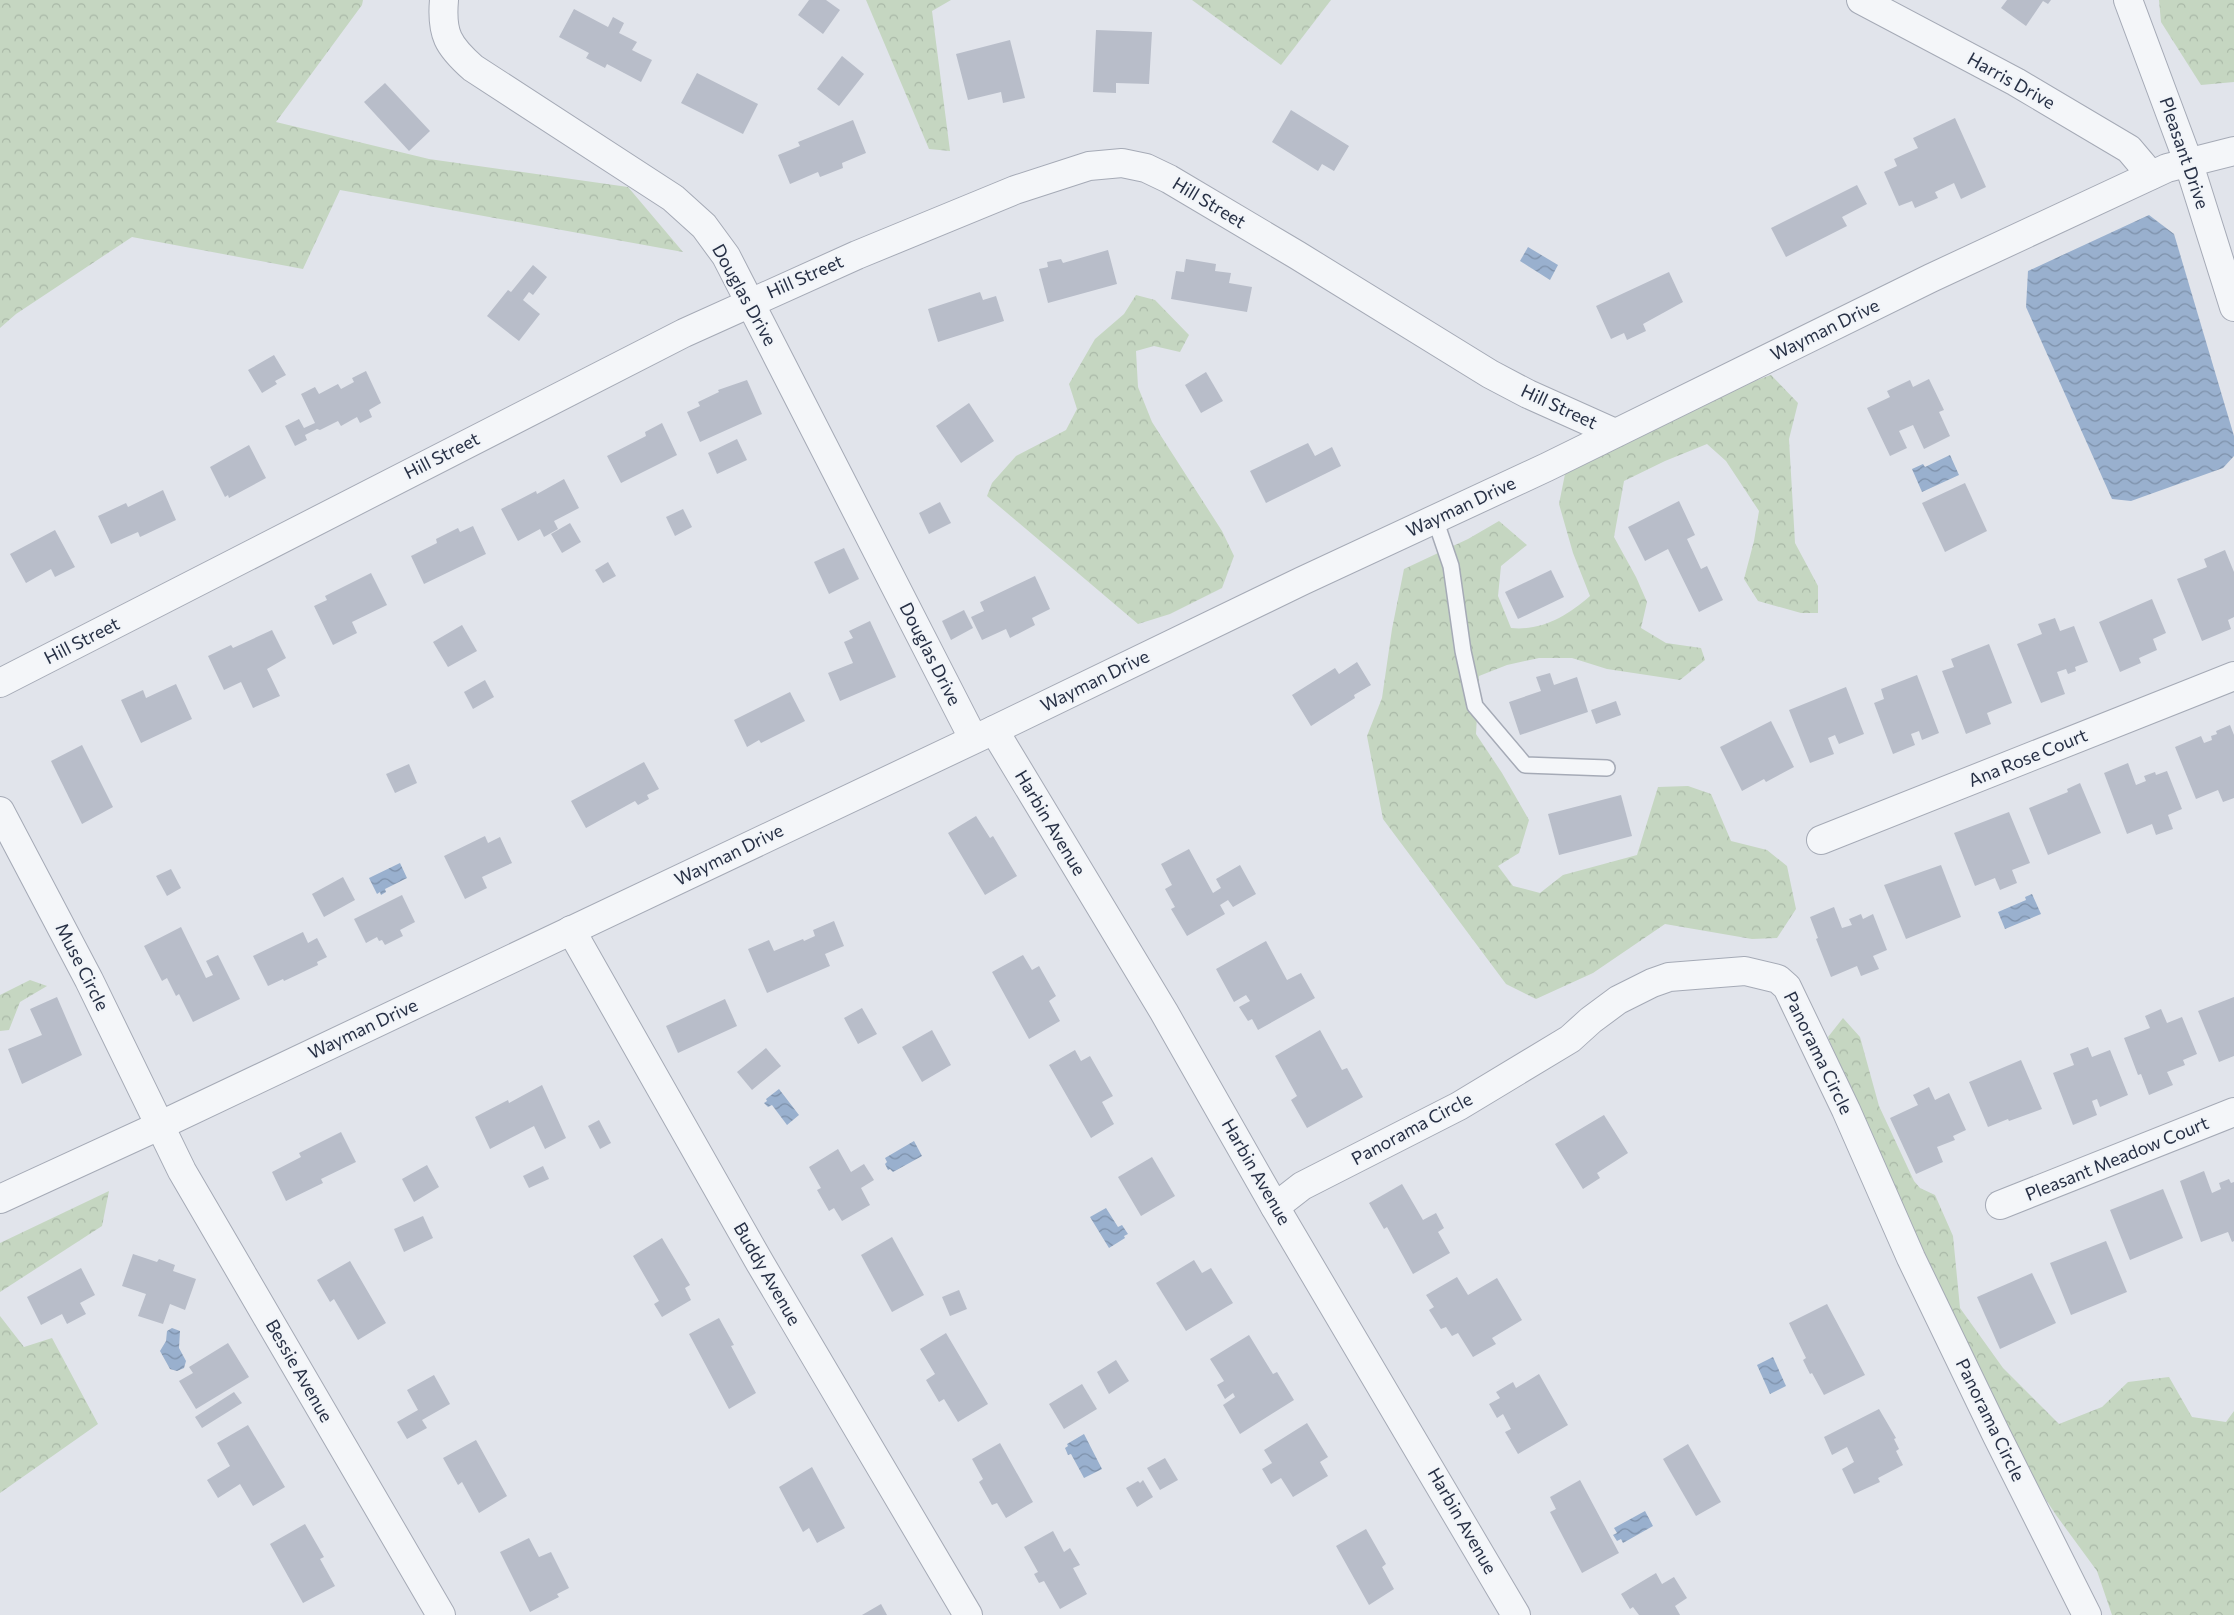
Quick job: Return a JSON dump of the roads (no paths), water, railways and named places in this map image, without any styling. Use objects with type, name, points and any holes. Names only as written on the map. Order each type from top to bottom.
[{"type":"street","name":"Douglas Drive","points":[[444,0],[442,16],[444,29],[456,53],[473,68],[673,198],[693,214],[704,226],[726,256],[984,734]]},
{"type":"street","name":"Harris Drive","points":[[1861,0],[2016,82],[2121,144],[2129,149],[2151,176]]},
{"type":"street","name":"Pleasant Drive","points":[[2128,0],[2188,161],[2234,308]]},
{"type":"street","name":"Wayman Drive","points":[[0,1199],[161,1125],[984,734],[1615,433],[1796,343],[2167,168],[2234,150]]},
{"type":"street","name":"Hill Street","points":[[0,683],[649,351],[750,302],[856,255],[1015,190],[1089,166],[1122,163],[1146,168],[1169,179],[1297,255],[1490,374],[1528,394],[1615,433]]},
{"type":"street","name":"Ana Rose Court","points":[[1822,840],[2234,676]]},
{"type":"street","name":"Harbin Avenue","points":[[984,734],[1164,1012],[1275,1207],[1407,1427],[1516,1615]]},
{"type":"street","name":"Muse Circle","points":[[0,811],[89,980],[161,1125]]},
{"type":"street","name":"Buddy Avenue","points":[[571,930],[760,1263],[968,1615]]},
{"type":"street","name":"Panorama Circle","points":[[1275,1207],[1302,1186],[1424,1126],[1468,1101],[1570,1039],[1591,1020],[1618,1000],[1652,982],[1669,977],[1744,971],[1778,979],[1787,987],[1846,1110],[1910,1258],[2087,1615]]},
{"type":"street","name":"Pleasant Meadow Court","points":[[2000,1205],[2234,1112]]},
{"type":"street","name":"Bessie Avenue","points":[[161,1125],[182,1171],[441,1615]]},
{"type":"lane","points":[[1435,519],[1451,566],[1463,651],[1475,706],[1525,765],[1607,768]]},
{"type":"water","points":[[2149,215],[2174,234],[2234,436],[2234,456],[2223,468],[2131,501],[2112,499],[2026,307],[2028,271]]},
{"type":"water","points":[[1528,247],[1558,265],[1550,280],[1520,261]]},
{"type":"water","points":[[1950,455],[1959,475],[1922,492],[1912,469],[1923,464],[1925,467]]},
{"type":"water","points":[[400,863],[407,878],[385,889],[386,892],[381,895],[380,892],[377,894],[369,878]]},
{"type":"water","points":[[2032,894],[2041,914],[2005,929],[1998,912],[2026,900],[2025,897]]},
{"type":"water","points":[[779,1089],[799,1115],[787,1125],[772,1105],[768,1107],[764,1103],[767,1101],[766,1099]]},
{"type":"water","points":[[914,1141],[922,1156],[893,1172],[890,1169],[888,1170],[885,1158]]},
{"type":"water","points":[[1106,1208],[1118,1227],[1122,1225],[1128,1234],[1109,1248],[1090,1217]]},
{"type":"water","points":[[172,1328],[180,1331],[179,1348],[186,1361],[184,1368],[177,1371],[170,1369],[160,1351],[166,1341],[167,1331]]},
{"type":"water","points":[[1773,1357],[1786,1386],[1770,1394],[1757,1365]]},
{"type":"water","points":[[1084,1434],[1102,1469],[1084,1478],[1071,1454],[1068,1455],[1065,1448],[1068,1446],[1067,1444]]},
{"type":"water","points":[[1645,1511],[1653,1526],[1623,1543],[1621,1539],[1617,1541],[1613,1535],[1617,1533],[1614,1528]]}]
